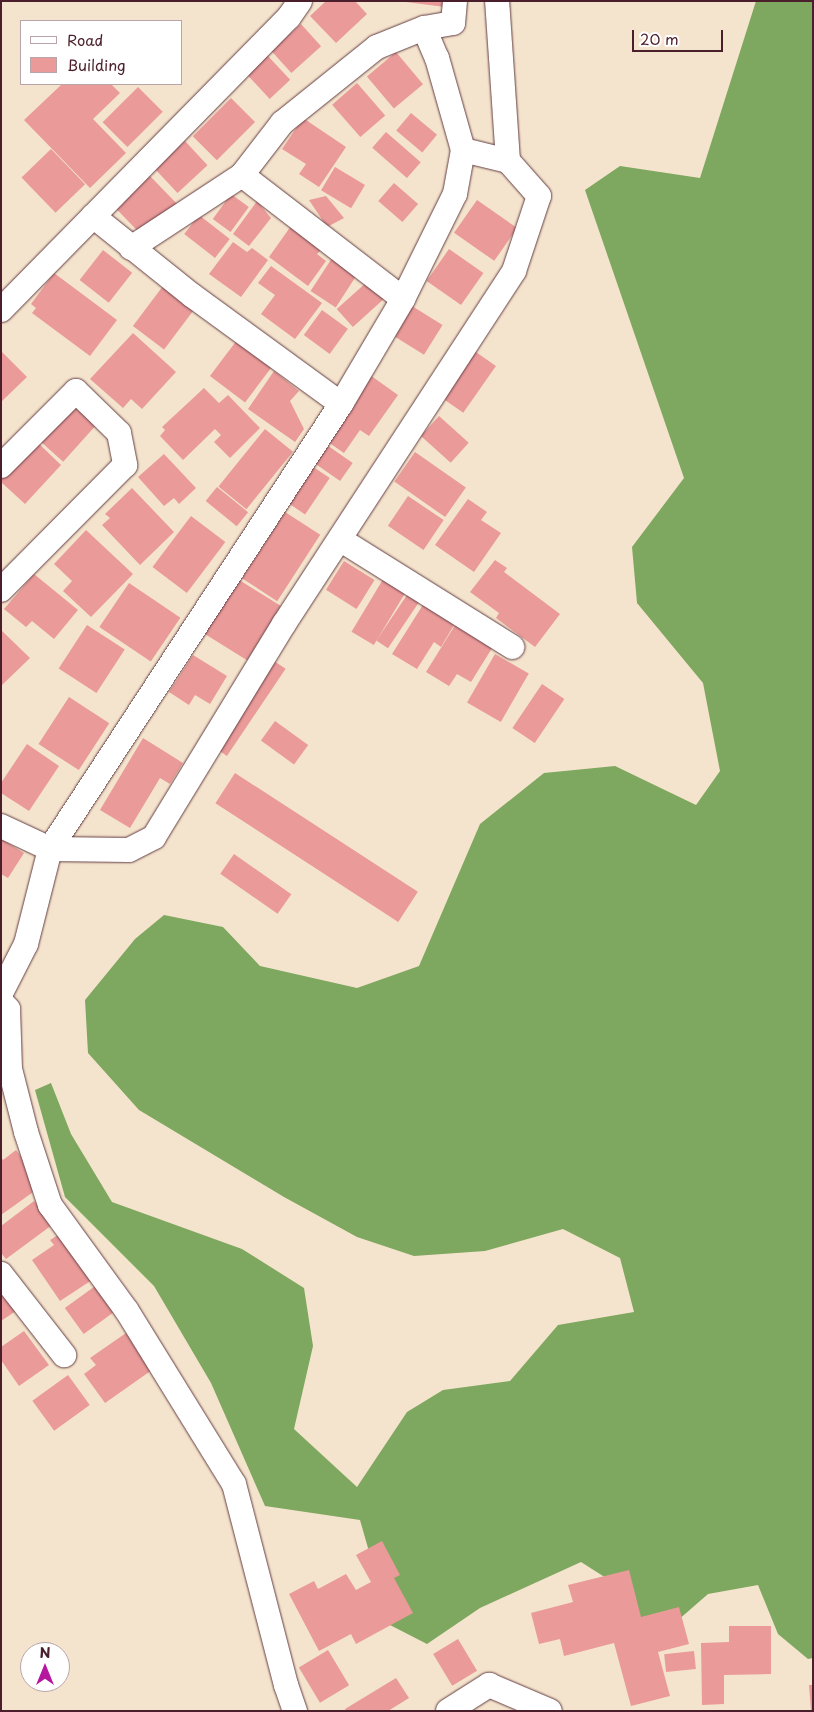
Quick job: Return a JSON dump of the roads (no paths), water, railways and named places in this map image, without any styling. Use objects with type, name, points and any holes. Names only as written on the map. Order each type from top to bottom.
[{"type":"street","points":[[1,310],[289,17],[300,1]]},
{"type":"street","points":[[131,248],[242,175],[282,123],[377,47],[424,28],[453,23],[455,1]]},
{"type":"street","points":[[497,1],[508,161]]},
{"type":"street","points":[[1,993],[26,944],[50,849],[341,404],[403,299],[454,194],[462,150],[437,58],[424,28]]},
{"type":"street","points":[[1,826],[50,849],[129,850],[154,837],[284,624],[341,540],[514,271],[539,196],[508,161],[462,150]]},
{"type":"street","points":[[242,175],[403,299]]},
{"type":"street","points":[[93,216],[131,248],[341,404]]},
{"type":"street","points":[[1,466],[76,390],[119,434],[124,465],[1,590]]},
{"type":"street","points":[[341,540],[512,647]]},
{"type":"street","points":[[1,1001],[8,1009],[10,1069],[26,1132],[50,1205],[127,1311],[234,1484],[286,1685],[295,1711]]},
{"type":"street","points":[[1,1274],[64,1355]]},
{"type":"street","points":[[448,1711],[489,1685],[550,1711]]}]
